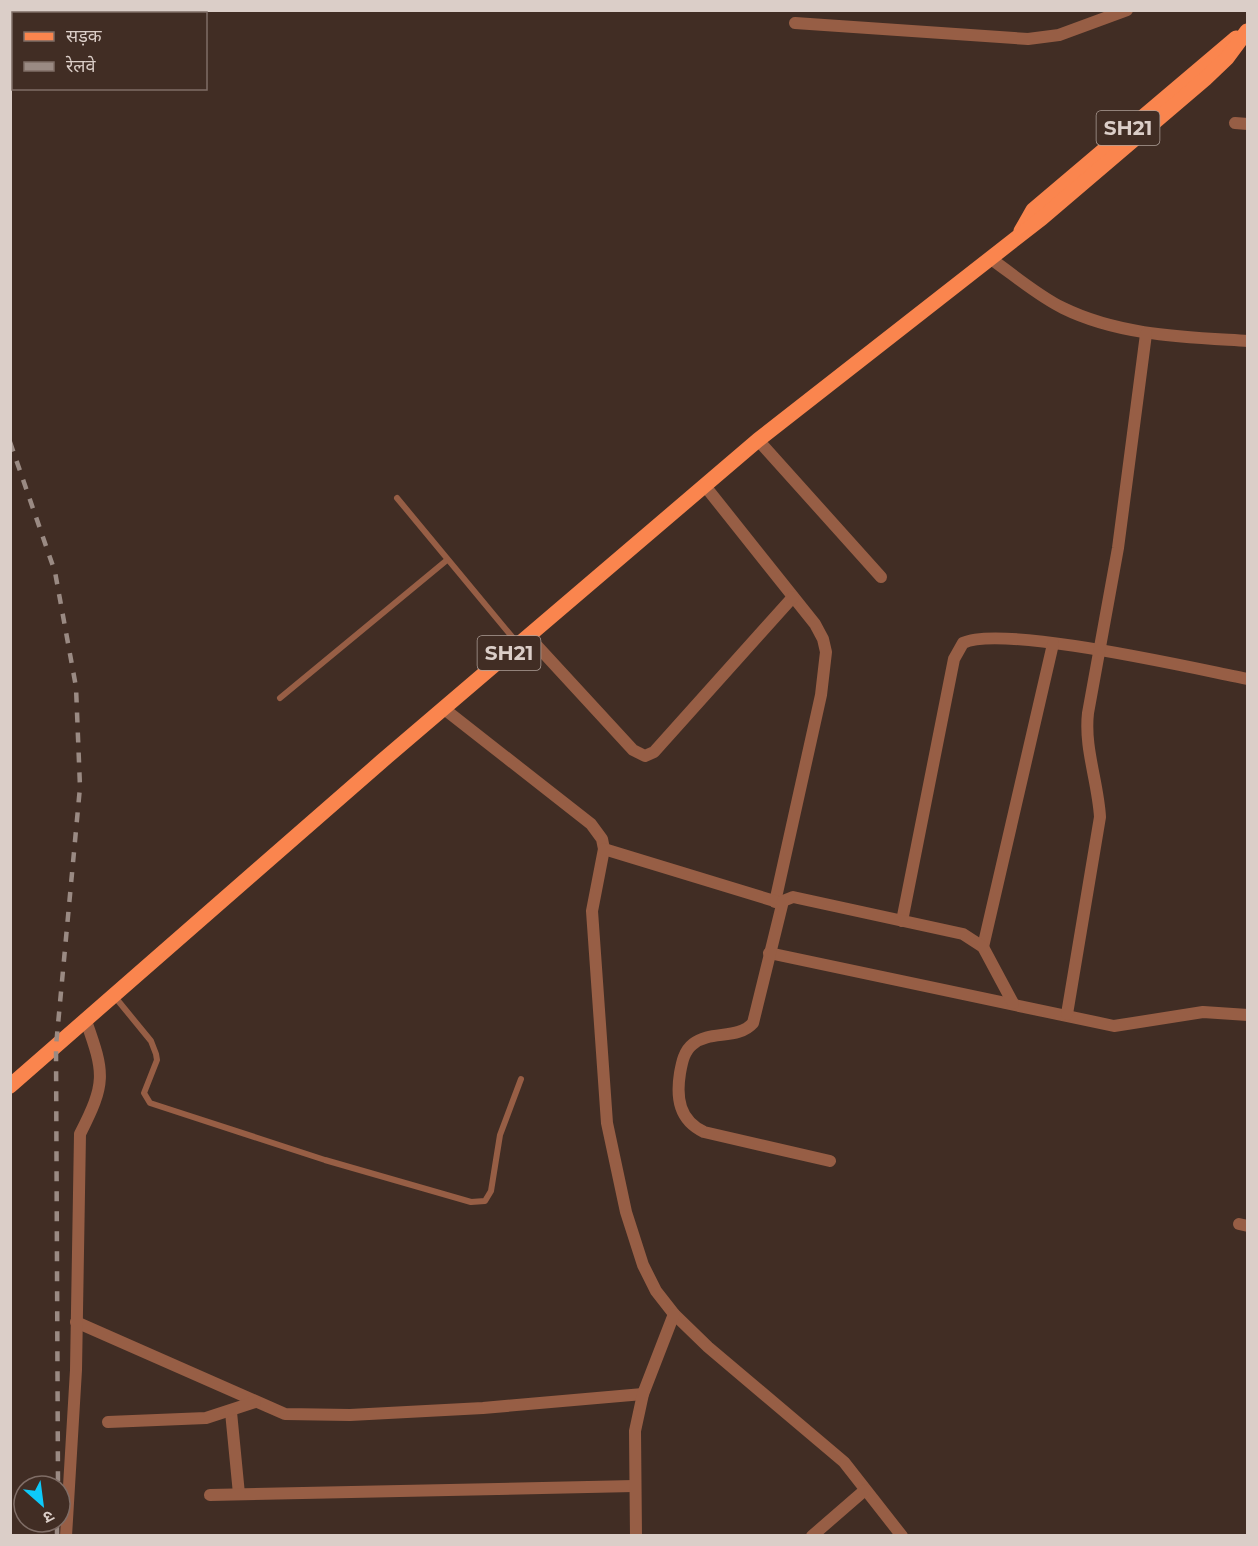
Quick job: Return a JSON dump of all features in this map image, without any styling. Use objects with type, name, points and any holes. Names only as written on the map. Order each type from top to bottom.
[{"type":"main road","name":"SH21","points":[[10,1086],[115,997],[443,708],[758,440],[1042,218],[1205,79],[1227,58],[1247,30]]},
{"type":"street","points":[[795,23],[1028,39],[1059,35],[1127,10]]},
{"type":"street","points":[[991,259],[1063,308],[1146,334],[1248,341]]},
{"type":"street","points":[[1067,1014],[1100,817],[1086,727],[1118,548],[1146,334]]},
{"type":"street","points":[[758,440],[881,577]]},
{"type":"street","points":[[705,486],[820,632],[826,652],[821,695],[753,1023],[742,1031],[698,1040],[686,1052],[678,1087],[679,1107],[689,1122],[704,1132],[830,1161]]},
{"type":"street","points":[[523,640],[633,750],[645,756],[654,752],[793,597]]},
{"type":"street","points":[[902,921],[954,659],[963,643],[982,637],[1053,644],[1099,650],[1248,679]]},
{"type":"street","points":[[983,947],[1053,644]]},
{"type":"street","points":[[443,708],[591,824],[602,839],[604,849],[592,911],[607,1123],[626,1212],[644,1265],[656,1291],[674,1314],[708,1347],[844,1462],[902,1536]]},
{"type":"street","points":[[604,849],[778,902],[793,897],[963,934],[983,947],[1013,1003]]},
{"type":"street","points":[[769,953],[1067,1014],[1114,1026],[1203,1012],[1248,1015]]},
{"type":"street","points":[[66,1536],[76,1322],[80,1134],[97,1101],[102,1064],[86,1021]]},
{"type":"street","points":[[636,1536],[635,1431],[643,1394],[674,1314]]},
{"type":"street","points":[[76,1322],[180,1365],[255,1402],[285,1414],[350,1415],[483,1408],[643,1394]]},
{"type":"street","points":[[108,1422],[206,1418],[231,1412],[255,1402]]},
{"type":"street","points":[[231,1412],[238,1494]]},
{"type":"street","points":[[210,1495],[634,1486]]},
{"type":"street","points":[[812,1536],[865,1490]]},
{"type":"lane","points":[[397,498],[447,560],[523,640]]},
{"type":"lane","points":[[280,698],[447,560]]},
{"type":"lane","points":[[115,997],[154,1048],[157,1060],[144,1092],[150,1103],[325,1160],[471,1202],[485,1201],[491,1191],[500,1135],[521,1079]]},
{"type":"railway","points":[[10,442],[55,572],[76,687],[80,787],[56,1046],[58,1474]]}]
